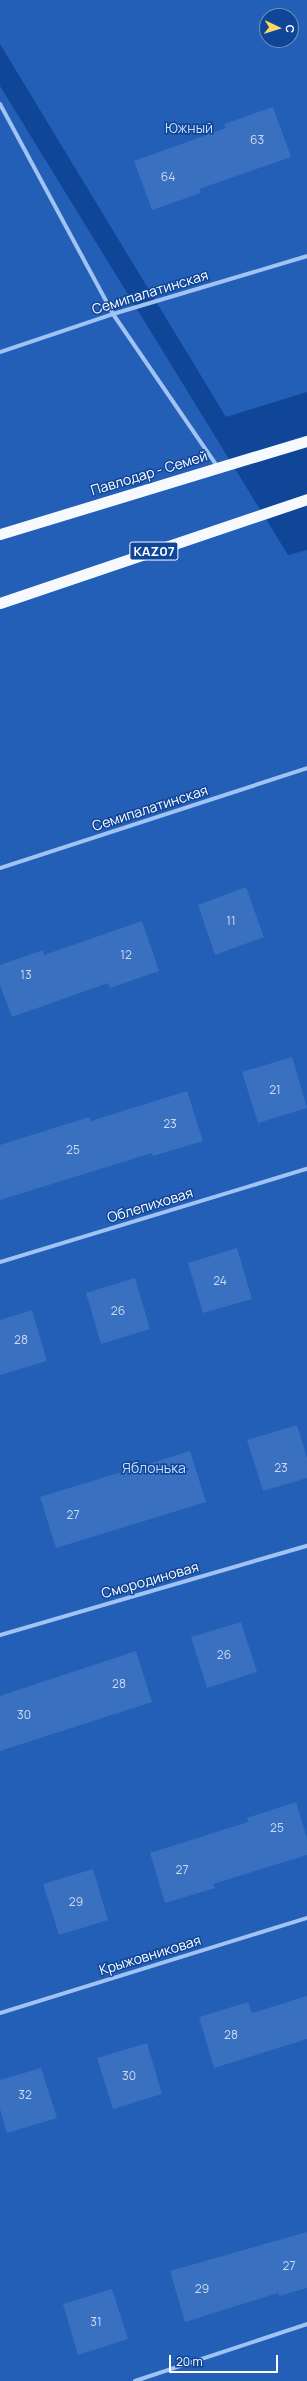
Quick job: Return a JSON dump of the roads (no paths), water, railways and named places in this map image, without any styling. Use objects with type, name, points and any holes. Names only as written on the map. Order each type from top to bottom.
[{"type":"highway","name":"Павлодар - Семей","points":[[0,534],[307,441]]},
{"type":"highway","name":"KAZ07","points":[[0,603],[307,498]]},
{"type":"street","points":[[0,104],[113,314],[218,468]]},
{"type":"street","name":"Семипалатинская","points":[[0,352],[113,314],[307,256]]},
{"type":"street","name":"Семипалатинская","points":[[0,868],[307,768]]},
{"type":"street","name":"Облепиховая","points":[[0,1262],[307,1169]]},
{"type":"street","name":"Смородиновая","points":[[0,1635],[307,1546]]},
{"type":"street","name":"Крыжовниковая","points":[[0,2013],[307,1918]]},
{"type":"street","points":[[135,2381],[307,2324]]},
{"type":"park label","name":"Южный","points":[[189,128]]},
{"type":"park label","name":"Яблонька","points":[[154,1468]]}]
